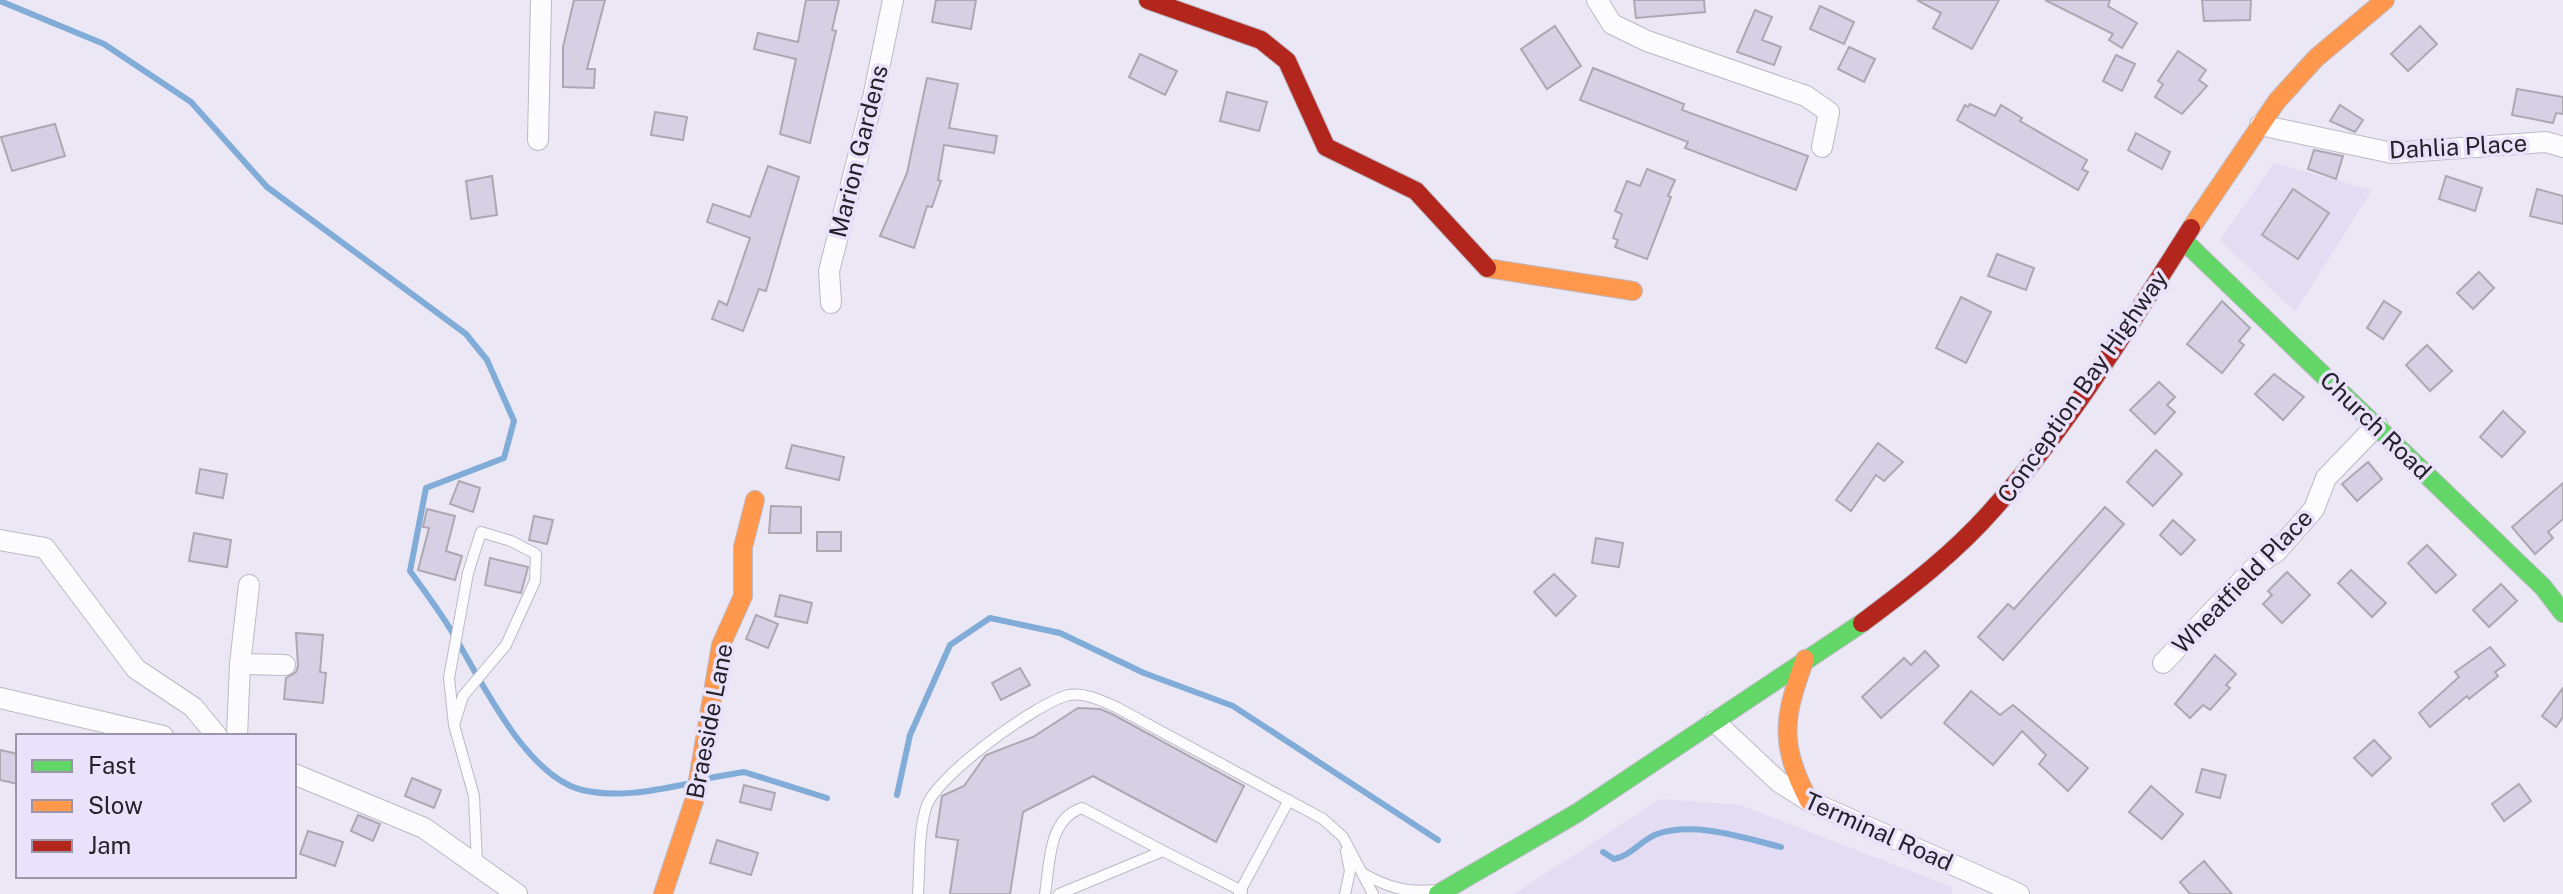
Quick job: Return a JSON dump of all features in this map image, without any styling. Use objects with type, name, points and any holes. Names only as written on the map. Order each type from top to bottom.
[{"type":"street","points":[[538,140],[541,0]]},
{"type":"street","name":"Marion Gardens","points":[[831,303],[829,271],[873,98],[893,0]]},
{"type":"street","points":[[1148,0],[1261,40],[1287,61],[1326,147],[1416,191],[1486,268],[1633,291]]},
{"type":"street","points":[[1597,0],[1612,24],[1647,41],[1806,96],[1829,112],[1822,147]]},
{"type":"street","name":"Conception Bay Highway","points":[[1444,891],[1578,812],[1917,582],[1995,508],[2079,398],[2260,125],[2316,58],[2385,0]]},
{"type":"street","name":"Dahlia Place","points":[[2260,125],[2392,153],[2546,142],[2563,147]]},
{"type":"street","name":"Church Road","points":[[2184,241],[2543,587],[2563,613]]},
{"type":"street","name":"Wheatfield Place","points":[[2163,663],[2257,565],[2276,552],[2314,509],[2326,478],[2377,425]]},
{"type":"street","name":"Braeside Lane","points":[[663,894],[695,798],[721,645],[743,596],[743,547],[755,500]]},
{"type":"street","points":[[0,540],[45,548],[136,669],[193,707],[215,734]]},
{"type":"street","points":[[237,734],[240,664],[249,585]]},
{"type":"street","points":[[1805,659],[1788,707],[1783,741],[1793,773],[1809,801]]},
{"type":"street","points":[[240,664],[285,665]]},
{"type":"street","points":[[0,698],[154,734]]},
{"type":"street","name":"Terminal Road","points":[[1714,721],[1779,782],[1809,801],[2019,894]]},
{"type":"street","points":[[296,775],[424,828],[517,894]]},
{"type":"lane","points":[[454,725],[463,696],[506,645],[535,581],[536,554],[511,541],[481,532],[468,573],[449,678],[454,725],[474,796],[477,864]]},
{"type":"lane","points":[[918,894],[925,808],[936,786],[990,740],[1068,695],[1087,696],[1116,707],[1323,819],[1343,837],[1373,894]]},
{"type":"lane","points":[[1045,894],[1059,823],[1069,813],[1082,808],[1240,892],[1289,800]]},
{"type":"lane","points":[[1343,837],[1350,871],[1345,894]]},
{"type":"lane","points":[[1059,894],[1163,851]]},
{"type":"lane","points":[[1363,873],[1387,887],[1414,892],[1444,891]]},
{"type":"shaded area","points":[[2274,163],[2372,190],[2295,312],[2220,240]]},
{"type":"shaded area","points":[[1660,799],[1740,805],[1952,887],[1952,894],[1514,894]]},
{"type":"building","points":[[574,0],[605,0],[587,69],[595,69],[594,88],[563,87],[563,47]]},
{"type":"building","points":[[806,0],[839,0],[832,30],[836,31],[810,143],[780,134],[796,59],[754,49],[758,33],[798,42]]},
{"type":"building","points":[[936,0],[976,0],[971,29],[932,22]]},
{"type":"building","points":[[1634,0],[1704,0],[1705,12],[1636,18]]},
{"type":"building","points":[[1917,0],[1999,0],[1972,49],[1933,28],[1941,13]]},
{"type":"building","points":[[2045,0],[2110,0],[2108,6],[2137,23],[2122,48],[2109,40],[2113,34]]},
{"type":"building","points":[[2202,0],[2251,0],[2250,20],[2204,21]]},
{"type":"building","points":[[1820,6],[1854,22],[1844,44],[1810,29]]},
{"type":"building","points":[[1755,10],[1772,17],[1762,40],[1781,47],[1774,65],[1737,52]]},
{"type":"building","points":[[1555,26],[1581,66],[1547,89],[1521,49]]},
{"type":"building","points":[[2420,26],[2437,44],[2408,71],[2391,54]]},
{"type":"building","points":[[1849,47],[1875,59],[1864,82],[1838,69]]},
{"type":"building","points":[[2178,51],[2206,70],[2199,80],[2207,86],[2182,114],[2155,97],[2163,84],[2158,81]]},
{"type":"building","points":[[1140,54],[1177,71],[1165,95],[1129,77]]},
{"type":"building","points":[[2116,55],[2135,64],[2122,91],[2103,81]]},
{"type":"building","points":[[1593,68],[1684,104],[1682,110],[1808,156],[1796,190],[1685,148],[1688,142],[1580,100]]},
{"type":"building","points":[[927,78],[958,84],[949,128],[997,136],[994,153],[944,145],[938,180],[941,181],[932,207],[927,206],[914,248],[880,236],[907,173]]},
{"type":"building","points":[[2517,89],[2563,97],[2563,114],[2556,113],[2553,123],[2512,115]]},
{"type":"building","points":[[1227,92],[1267,102],[1259,131],[1220,121]]},
{"type":"building","points":[[1970,104],[1995,116],[2001,105],[2022,118],[2020,121],[2087,160],[2082,169],[2088,172],[2078,190],[1957,120],[1965,105],[1968,107]]},
{"type":"building","points":[[2340,105],[2363,120],[2355,132],[2330,121]]},
{"type":"building","points":[[655,112],[687,117],[683,140],[651,135]]},
{"type":"building","points":[[55,124],[65,156],[12,171],[1,137]]},
{"type":"building","points":[[2136,133],[2170,152],[2162,169],[2128,150]]},
{"type":"building","points":[[2314,150],[2343,156],[2336,179],[2308,169]]},
{"type":"building","points":[[768,166],[799,177],[766,291],[759,289],[743,331],[712,319],[719,301],[727,305],[750,238],[707,222],[713,204],[750,217]]},
{"type":"building","points":[[1647,169],[1675,180],[1647,259],[1615,247],[1618,240],[1613,238],[1622,214],[1615,211],[1627,181],[1640,186]]},
{"type":"building","points":[[492,176],[497,215],[471,219],[466,181]]},
{"type":"building","points":[[2446,176],[2482,188],[2475,211],[2439,199]]},
{"type":"building","points":[[2293,189],[2329,213],[2298,259],[2262,235]]},
{"type":"building","points":[[2537,189],[2563,196],[2563,224],[2530,216]]},
{"type":"building","points":[[1997,254],[2034,268],[2026,290],[1988,276]]},
{"type":"building","points":[[2479,272],[2494,288],[2473,309],[2457,293]]},
{"type":"building","points":[[1961,297],[1991,312],[1966,363],[1936,348]]},
{"type":"building","points":[[2222,301],[2250,328],[2239,341],[2244,345],[2222,373],[2187,344]]},
{"type":"building","points":[[2384,301],[2401,312],[2383,339],[2367,328]]},
{"type":"building","points":[[2427,345],[2452,371],[2430,391],[2406,365]]},
{"type":"building","points":[[2274,374],[2304,397],[2283,420],[2255,394]]},
{"type":"building","points":[[2159,382],[2175,397],[2167,405],[2175,412],[2155,434],[2130,410]]},
{"type":"building","points":[[2503,411],[2525,432],[2502,457],[2480,437]]},
{"type":"building","points":[[1878,443],[1903,462],[1884,481],[1876,475],[1851,511],[1836,500]]},
{"type":"building","points":[[792,445],[844,457],[839,480],[786,468]]},
{"type":"building","points":[[2156,450],[2182,474],[2153,506],[2127,482]]},
{"type":"building","points":[[2368,462],[2382,479],[2357,501],[2342,484]]},
{"type":"building","points":[[200,469],[227,474],[223,498],[196,493]]},
{"type":"building","points":[[459,481],[480,488],[473,512],[450,504]]},
{"type":"building","points":[[2563,483],[2563,519],[2548,532],[2553,538],[2535,554],[2512,527]]},
{"type":"building","points":[[771,506],[801,507],[801,533],[769,533]]},
{"type":"building","points":[[2105,507],[2124,524],[2003,660],[1978,637],[2008,604],[2014,609]]},
{"type":"building","points":[[427,509],[455,516],[446,551],[462,556],[455,580],[418,570],[429,528],[423,527]]},
{"type":"building","points":[[534,516],[553,520],[547,544],[529,540]]},
{"type":"building","points":[[2173,520],[2195,540],[2181,555],[2160,535]]},
{"type":"building","points":[[817,532],[841,532],[841,551],[817,551]]},
{"type":"building","points":[[194,533],[231,540],[227,567],[189,561]]},
{"type":"building","points":[[1596,538],[1623,543],[1619,567],[1592,563]]},
{"type":"building","points":[[2427,545],[2456,575],[2436,593],[2408,563]]},
{"type":"building","points":[[490,558],[528,567],[521,593],[485,585]]},
{"type":"building","points":[[2351,570],[2386,603],[2372,617],[2338,583]]},
{"type":"building","points":[[2287,572],[2310,595],[2282,623],[2263,604],[2272,595],[2268,591]]},
{"type":"building","points":[[1554,574],[1576,596],[1556,616],[1534,592]]},
{"type":"building","points":[[2501,584],[2517,601],[2489,627],[2473,610]]},
{"type":"building","points":[[780,595],[812,603],[807,623],[775,616]]},
{"type":"building","points":[[756,615],[778,624],[768,648],[746,639]]},
{"type":"building","points":[[296,633],[323,635],[320,672],[326,673],[323,703],[284,699],[286,678],[296,672],[298,666]]},
{"type":"building","points":[[2490,647],[2505,665],[2495,672],[2498,676],[2469,699],[2467,696],[2430,727],[2419,713],[2459,677],[2455,672]]},
{"type":"building","points":[[1925,651],[1939,666],[1881,718],[1862,697],[1904,658],[1911,665]]},
{"type":"building","points":[[2215,655],[2236,674],[2226,685],[2230,688],[2210,710],[2203,705],[2190,718],[2175,704]]},
{"type":"building","points":[[1020,668],[1030,685],[1001,700],[992,683]]},
{"type":"building","points":[[2563,688],[2563,717],[2556,727],[2542,716]]},
{"type":"building","points":[[1971,691],[2000,715],[2013,705],[2088,768],[2068,791],[2039,764],[2046,755],[2022,731],[1993,765],[1944,723]]},
{"type":"building","points":[[1078,708],[1100,709],[1112,714],[1244,786],[1216,842],[1093,776],[1023,812],[1010,894],[950,894],[958,840],[936,837],[942,796],[964,786],[986,755],[1033,737]]},
{"type":"building","points":[[2374,740],[2391,758],[2372,776],[2354,758]]},
{"type":"building","points":[[0,750],[16,754],[16,784],[0,780]]},
{"type":"building","points":[[2202,769],[2226,775],[2220,798],[2196,792]]},
{"type":"building","points":[[412,778],[441,790],[434,808],[405,796]]},
{"type":"building","points":[[2519,784],[2531,801],[2504,821],[2492,804]]},
{"type":"building","points":[[744,785],[775,793],[771,810],[740,802]]},
{"type":"building","points":[[2151,786],[2183,814],[2162,839],[2129,812]]},
{"type":"building","points":[[358,815],[380,824],[373,841],[351,831]]},
{"type":"building","points":[[308,831],[343,842],[335,866],[300,854]]},
{"type":"building","points":[[717,840],[758,853],[751,875],[710,863]]},
{"type":"building","points":[[2204,861],[2232,894],[2190,894],[2180,882]]},
{"type":"waterway","points":[[0,1],[104,44],[191,102],[267,187],[466,334],[487,360],[514,421],[504,458],[426,488],[410,571],[445,620],[508,725],[542,767],[562,781],[595,792],[635,793],[686,784]]},
{"type":"waterway","points":[[897,795],[910,735],[950,645],[990,618],[1060,633],[1144,673],[1233,706],[1438,840]]},
{"type":"waterway","points":[[709,778],[744,772],[827,798]]},
{"type":"waterway","points":[[1603,852],[1614,859],[1626,855],[1657,834],[1687,829],[1719,832],[1781,847]]},
{"type":"traffic: fast","points":[[2184,241],[2543,587],[2563,613]]},
{"type":"traffic: fast","points":[[1438,894],[1577,813],[1862,623]]},
{"type":"traffic: slow","points":[[2191,228],[2277,101],[2316,58],[2385,0]]},
{"type":"traffic: slow","points":[[1487,268],[1633,291]]},
{"type":"traffic: slow","points":[[663,894],[695,798],[721,645],[743,596],[743,547],[755,500]]},
{"type":"traffic: slow","points":[[1805,659],[1792,698],[1788,731],[1793,763],[1809,801]]},
{"type":"traffic: jam","points":[[1148,0],[1261,40],[1287,61],[1326,147],[1416,191],[1487,268]]},
{"type":"traffic: jam","points":[[1862,623],[1948,554],[2023,475],[2099,372],[2191,228]]}]
